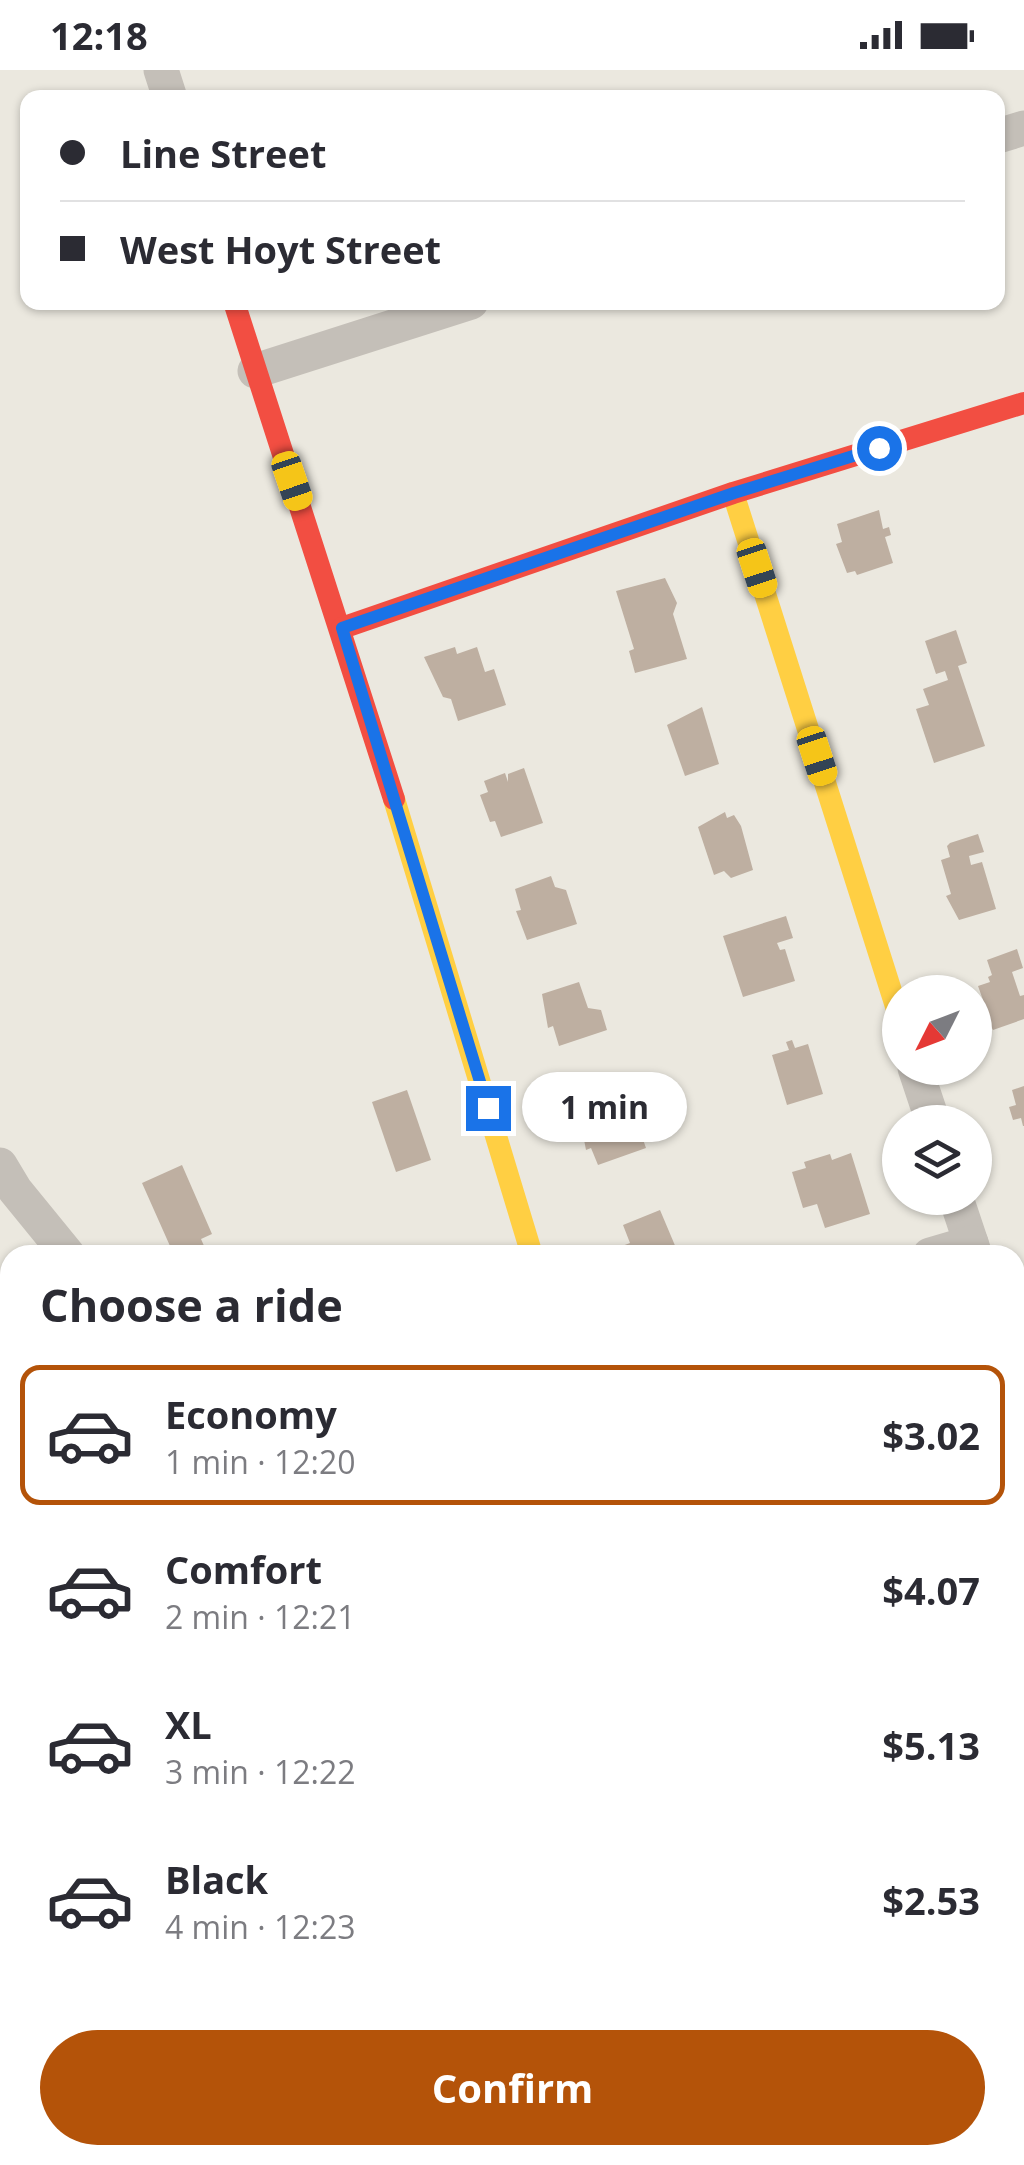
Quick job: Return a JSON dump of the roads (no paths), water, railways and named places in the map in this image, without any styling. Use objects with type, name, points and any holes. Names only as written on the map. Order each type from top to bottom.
[{"type":"street","points":[[236,310],[342,628],[529,1245]]},
{"type":"street","points":[[255,371],[446,310]]},
{"type":"street","points":[[342,628],[734,493],[1024,403]]},
{"type":"street","points":[[734,493],[886,975]]},
{"type":"street","points":[[0,1165],[14,1190],[60,1245]]},
{"type":"street","points":[[962,1215],[972,1245]]}]
